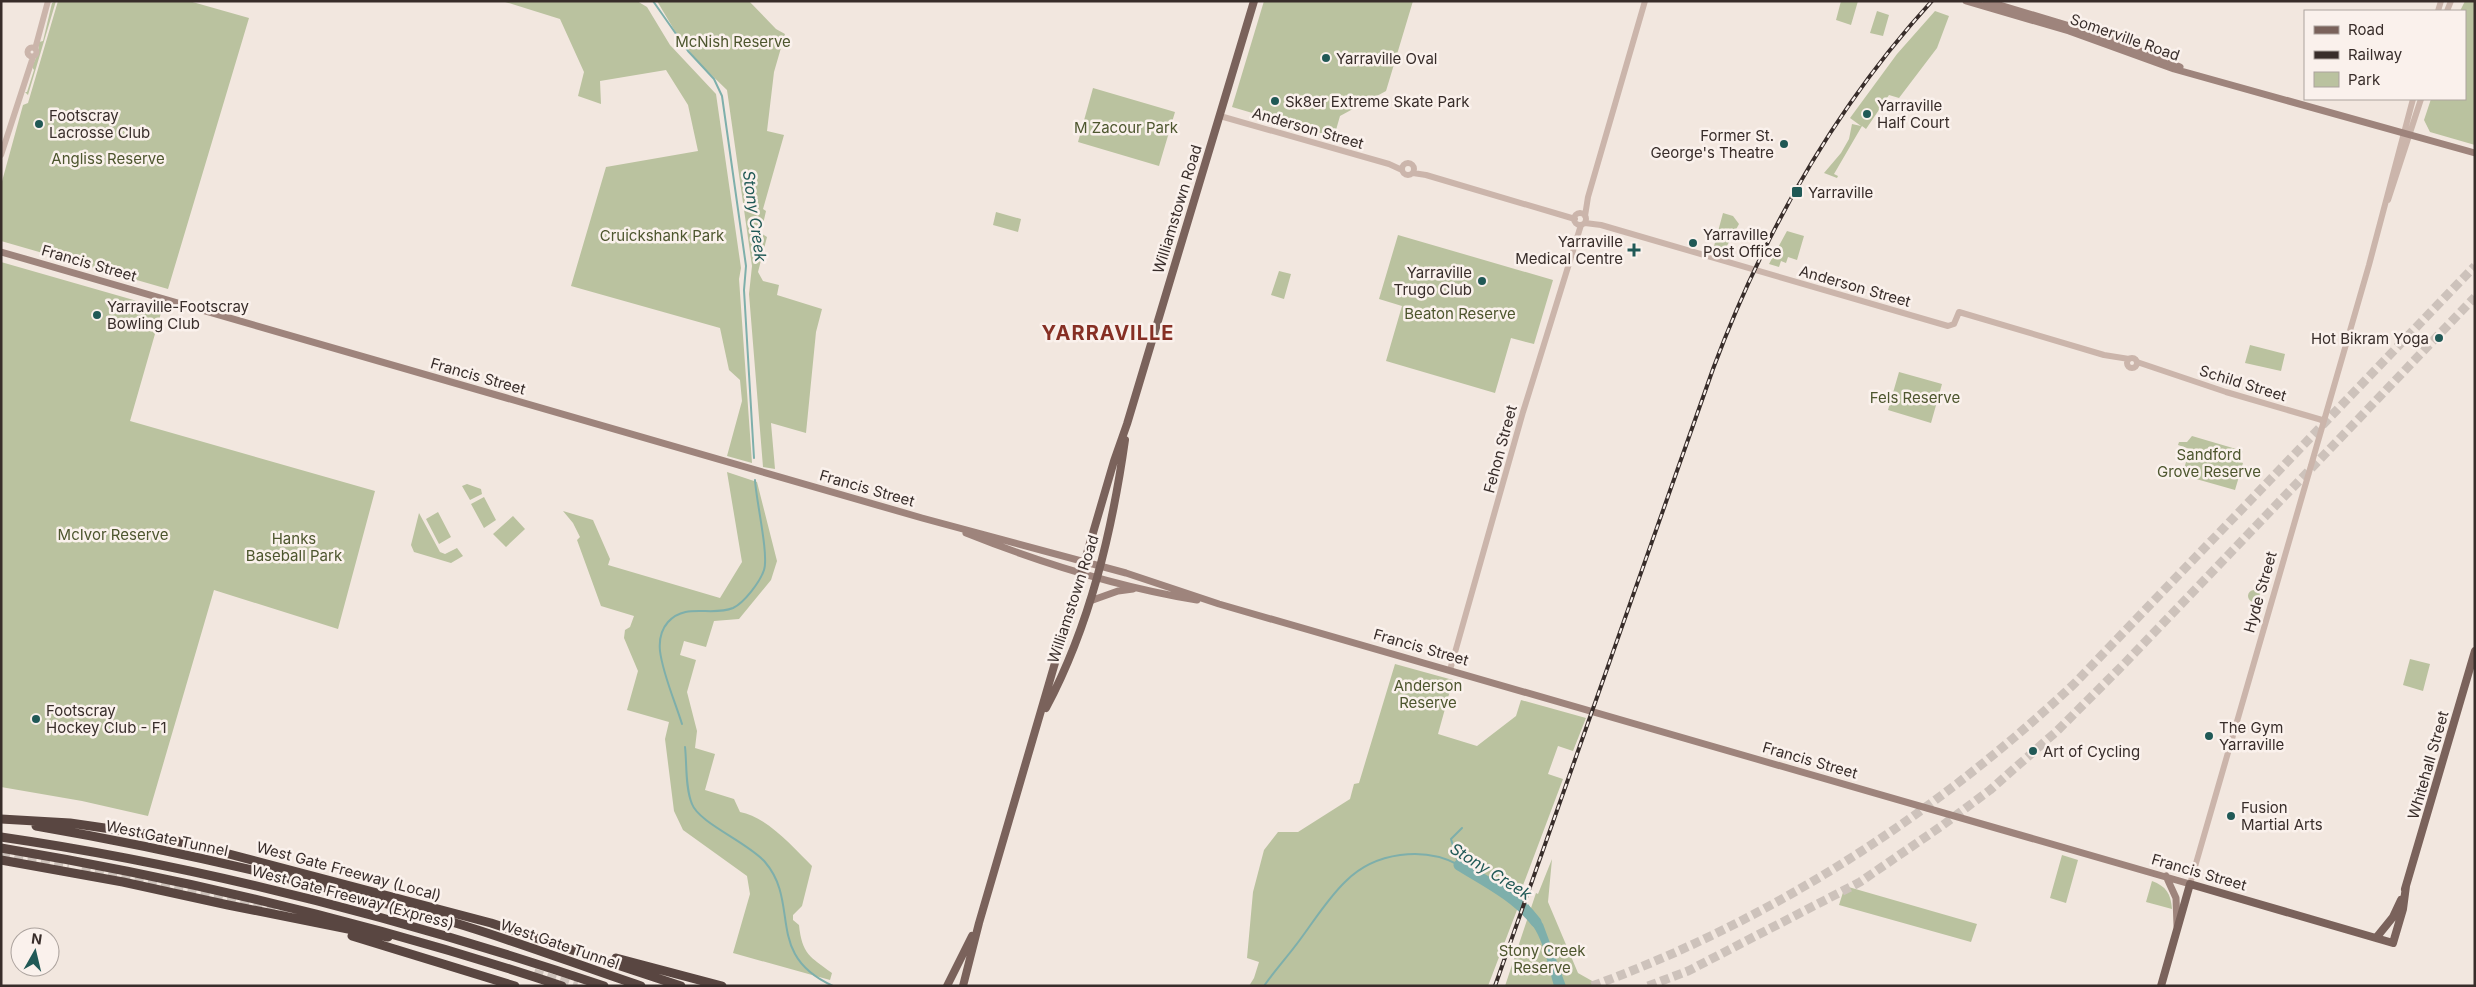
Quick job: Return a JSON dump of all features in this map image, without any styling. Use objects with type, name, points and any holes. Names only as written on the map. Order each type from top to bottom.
[{"type":"highway","name":"West Gate Freeway (Local)","points":[[1,820],[70,823],[155,836],[290,868],[538,938],[681,986]]},
{"type":"highway","name":"West Gate Tunnel","points":[[1,820],[159,848],[356,896],[460,925],[642,986]]},
{"type":"highway","name":"West Gate Freeway (Express)","points":[[1,837],[57,845],[190,871],[339,906],[487,948],[604,986]]},
{"type":"highway","name":"West Gate Freeway (Express)","points":[[1,848],[164,878],[343,919],[416,940]]},
{"type":"highway","points":[[1,860],[122,882],[369,934],[416,940],[562,986]]},
{"type":"highway","points":[[228,905],[391,947],[515,986]]},
{"type":"highway","points":[[538,938],[722,986]]},
{"type":"main road","name":"Williamstown Road","points":[[962,986],[1114,461],[1127,424],[1254,1]]},
{"type":"main road","name":"Somerville Road","points":[[1986,1],[2104,36],[2189,72]]},
{"type":"main road","name":"Somerville Road","points":[[1968,2],[2056,28],[2162,66],[2189,72],[2475,154]]},
{"type":"main road","points":[[2104,36],[2106,45],[2114,40]]},
{"type":"main road","name":"Francis Street","points":[[1,252],[947,525],[1099,566],[1219,604],[2393,942]]},
{"type":"main road","name":"Williamstown Road","points":[[1040,718],[1061,679],[1090,601],[1115,506],[1127,424]]},
{"type":"main road","name":"Francis Street","points":[[947,525],[1003,548],[1136,589],[1219,604]]},
{"type":"main road","points":[[1090,601],[1118,591],[1136,589]]},
{"type":"main road","name":"Whitehall Street","points":[[2376,938],[2394,917],[2406,886],[2475,651]]},
{"type":"main road","points":[[2166,876],[2176,898],[2177,929]]},
{"type":"main road","name":"Hyde Street","points":[[2161,986],[2190,884]]},
{"type":"main road","name":"Whitehall Street","points":[[2393,942],[2403,909],[2406,886]]},
{"type":"main road","name":"Williamstown Road","points":[[947,986],[979,923]]},
{"type":"street","points":[[1,155],[25,77],[30,56],[27,51],[33,49],[48,1]]},
{"type":"street","name":"Fehon Street","points":[[1450,670],[1645,1]]},
{"type":"street","name":"Hyde Street","points":[[2190,884],[2322,420],[2385,206],[2391,194],[2407,134],[2413,100]]},
{"type":"street","name":"Hyde Street","points":[[2407,134],[2421,100]]},
{"type":"street","name":"Anderson Street","points":[[1220,116],[1403,167]]},
{"type":"street","points":[[1410,163],[1414,171],[1406,175],[1403,167],[1410,163]]},
{"type":"street","name":"Anderson Street","points":[[1414,171],[1948,326],[1953,325],[1959,312],[2128,362]]},
{"type":"street","name":"Schild Street","points":[[2128,362],[2131,368],[2136,364],[2322,420]]},
{"type":"green space","points":[[56,1],[28,95],[25,92],[27,92],[34,70],[32,67],[38,53],[39,42],[43,41],[52,3]]},
{"type":"green space","name":"Angliss Reserve","points":[[58,1],[189,1],[249,18],[168,289],[1,241],[1,185],[23,105],[28,103]]},
{"type":"green space","name":"Cruickshank Park","points":[[502,1],[637,1],[647,7],[670,45],[716,94],[741,268],[739,279],[752,463],[727,456],[742,401],[740,380],[729,370],[720,328],[571,286],[606,167],[698,151],[688,105],[666,70],[600,81],[601,104],[578,96],[584,72],[560,19]]},
{"type":"green space","name":"McNish Reserve","points":[[657,1],[749,1],[776,29],[785,34],[774,72],[767,131],[784,135],[763,209],[766,211],[761,233],[767,237],[758,272],[763,281],[779,285],[777,295],[822,309],[816,332],[806,433],[771,423],[775,469],[763,467],[749,294],[752,266],[727,90],[698,62],[679,38]]},
{"type":"green space","name":"Yarraville Oval","points":[[1264,1],[1413,1],[1386,91],[1340,116],[1334,137],[1232,107]]},
{"type":"green space","points":[[1841,1],[1858,1],[1851,25],[1836,20]]},
{"type":"green space","points":[[2465,1],[2475,1],[2475,145],[2430,132],[2424,120],[2431,100],[2466,100],[2466,10],[2460,10]]},
{"type":"green space","points":[[1877,11],[1889,15],[1883,36],[1870,33]]},
{"type":"green space","points":[[1935,11],[1949,16],[1937,48],[1899,98],[1889,95],[1866,129],[1862,126],[1834,174],[1838,176],[1837,178],[1824,173],[1841,153],[1849,139],[1852,124],[1861,126],[1850,118],[1897,54]]},
{"type":"green space","name":"M Zacour Park","points":[[1093,88],[1175,112],[1159,166],[1078,142]]},
{"type":"green space","points":[[996,212],[1021,219],[1018,232],[993,225]]},
{"type":"green space","points":[[1723,213],[1733,216],[1739,224],[1723,253],[1713,250]]},
{"type":"green space","points":[[1787,231],[1804,236],[1797,260],[1788,257],[1786,263],[1781,261],[1779,267],[1769,264]]},
{"type":"green space","name":"Beaton Reserve","points":[[1398,235],[1553,280],[1534,344],[1511,338],[1495,393],[1386,361],[1402,306],[1379,299]]},
{"type":"green space","name":"McIvor Reserve","points":[[1,262],[158,307],[161,313],[130,421],[375,491],[338,629],[214,590],[148,816],[82,801],[1,787]]},
{"type":"green space","points":[[1279,271],[1291,274],[1284,299],[1271,295]]},
{"type":"green space","points":[[2250,345],[2285,354],[2281,371],[2245,363]]},
{"type":"green space","name":"Fels Reserve","points":[[1899,372],[1942,384],[1931,423],[1888,410]]},
{"type":"green space","name":"Sandford Grove Reserve","points":[[2192,436],[2243,451],[2240,462],[2243,463],[2235,490],[2182,475],[2190,449],[2178,445],[2179,442],[2187,442]]},
{"type":"green space","points":[[727,472],[757,482],[777,561],[771,580],[739,619],[714,621],[706,647],[684,641],[680,655],[696,660],[687,692],[697,731],[695,748],[715,754],[705,790],[734,799],[740,812],[750,815],[769,826],[812,866],[802,906],[793,915],[793,920],[799,925],[802,942],[808,954],[832,973],[830,980],[733,953],[750,894],[747,876],[683,830],[674,811],[665,739],[669,722],[627,710],[638,671],[624,638],[625,630],[630,627],[634,616],[601,606],[577,540],[580,537],[573,523],[563,511],[593,520],[610,559],[608,565],[720,598],[742,562]]},
{"type":"green space","points":[[467,484],[481,489],[482,494],[470,500],[462,486]]},
{"type":"green space","points":[[484,497],[496,520],[484,528],[471,504]]},
{"type":"green space","points":[[438,512],[451,537],[439,544],[426,519]]},
{"type":"green space","points":[[419,513],[440,552],[445,554],[457,548],[463,556],[451,563],[414,552],[411,545]]},
{"type":"green space","points":[[513,516],[525,529],[506,547],[493,534]]},
{"type":"green space","points":[[2252,590],[2256,590],[2260,596],[2256,602],[2252,602],[2248,598],[2248,594]]},
{"type":"green space","points":[[2410,659],[2430,664],[2423,691],[2403,685]]},
{"type":"green space","name":"Anderson Reserve","points":[[1395,664],[1453,680],[1438,734],[1477,746],[1516,716],[1521,700],[1586,718],[1573,751],[1558,746],[1548,774],[1563,779],[1522,888],[1525,889],[1488,986],[1249,986],[1254,978],[1259,962],[1247,958],[1253,892],[1264,850],[1278,832],[1298,832],[1350,799],[1354,784],[1359,783]]},
{"type":"green space","points":[[2062,855],[2078,860],[2066,903],[2050,898]]},
{"type":"green space","name":"Stony Creek Reserve","points":[[1552,859],[1548,902],[1578,973],[1601,986],[1505,986],[1536,893],[1538,894]]},
{"type":"green space","points":[[2152,881],[2161,885],[2167,891],[2172,909],[2146,902]]},
{"type":"green space","points":[[1845,886],[1977,924],[1971,942],[1839,905]]},
{"type":"water","name":"Stony Creek","points":[[1528,904],[1543,924],[1566,986],[1554,986],[1540,939],[1524,915]]},
{"type":"waterway","name":"Stony Creek","points":[[653,1],[688,51],[714,79],[722,96],[746,266],[744,290],[754,458]]},
{"type":"waterway","name":"Stony Creek","points":[[682,724],[666,679],[660,647],[661,636],[668,622],[675,616],[691,611],[716,611],[733,608],[747,597],[759,580],[764,570],[765,552],[755,480]]},
{"type":"waterway","name":"Stony Creek","points":[[685,747],[687,783],[692,804],[696,811],[765,862],[775,878],[781,895],[791,944],[798,959],[812,973],[833,986]]},
{"type":"waterway","points":[[1458,863],[1451,839],[1462,828]]},
{"type":"waterway","name":"Stony Creek","points":[[1264,986],[1333,895],[1358,871],[1385,858],[1416,854],[1431,855],[1459,865]]},
{"type":"waterway","name":"Stony Creek","points":[[1459,865],[1510,897],[1536,922]]},
{"type":"tunnel","points":[[1592,986],[1659,959],[1724,929],[1787,896],[1849,859],[1966,777],[2075,683],[2475,266]]},
{"type":"tunnel","points":[[1648,986],[1688,971],[1860,882],[1990,790],[2057,731],[2125,663],[2475,297]]},
{"type":"tunnel","points":[[1,854],[69,864]]},
{"type":"tunnel","points":[[82,867],[306,916]]},
{"type":"tunnel","points":[[534,973],[577,986]]},
{"type":"railway","points":[[1495,986],[1713,369],[1733,319],[1779,222],[1805,174],[1833,129],[1864,84],[1932,1]]},
{"type":"place","name":"Yarraville Oval","points":[[1326,58]]},
{"type":"place","name":"Sk8er Extreme Skate Park","points":[[1275,101]]},
{"type":"place","name":"Yarraville Half Court","points":[[1867,114]]},
{"type":"place","name":"Footscray Lacrosse Club","points":[[39,124]]},
{"type":"place","name":"Former St. George's Theatre","points":[[1784,144]]},
{"type":"place","name":"Yarraville","points":[[1797,192]]},
{"type":"place","name":"Yarraville Post Office","points":[[1693,243]]},
{"type":"place","name":"Yarraville Medical Centre","points":[[1634,250]]},
{"type":"place","name":"Yarraville Trugo Club","points":[[1482,281]]},
{"type":"place","name":"Yarraville-Footscray Bowling Club","points":[[97,315]]},
{"type":"place","name":"Hot Bikram Yoga","points":[[2439,338]]},
{"type":"place","name":"Footscray Hockey Club - F1","points":[[36,719]]},
{"type":"place","name":"The Gym Yarraville","points":[[2209,736]]},
{"type":"place","name":"Art of Cycling","points":[[2033,751]]},
{"type":"place","name":"Fusion Martial Arts","points":[[2231,816]]},
{"type":"district","name":"YARRAVILLE","points":[[1108,333]]},
{"type":"park label","name":"Hanks Baseball Park","points":[[294,546]]}]
